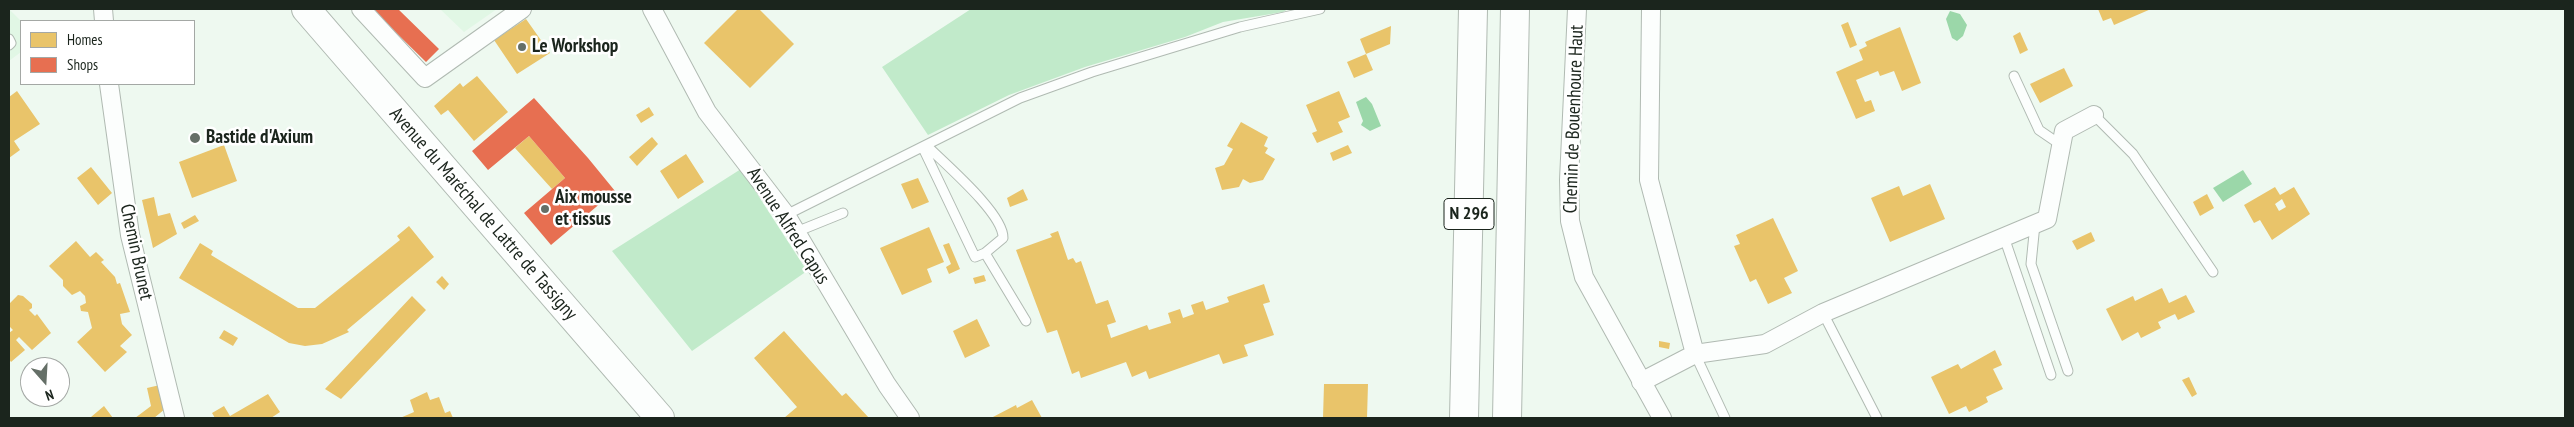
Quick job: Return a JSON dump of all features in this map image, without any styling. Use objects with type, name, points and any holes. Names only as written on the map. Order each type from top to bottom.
[{"type":"main road","name":"Avenue du Maréchal de Lattre de Tassigny","points":[[306,9],[660,418]]},
{"type":"main road","name":"N 296","points":[[1464,418],[1474,9]]},
{"type":"main road","name":"N 296","points":[[1507,418],[1515,9]]},
{"type":"street","points":[[361,9],[425,78],[522,9]]},
{"type":"street","name":"Avenue Alfred Capus","points":[[652,9],[707,112],[786,215],[887,385],[910,418]]},
{"type":"street","name":"Chemin de Bouenhoure Haut","points":[[1577,9],[1569,180],[1570,221],[1584,277],[1662,418]]},
{"type":"street","points":[[1651,9],[1649,180],[1695,354]]},
{"type":"street","name":"Chemin Brunet","points":[[109,85],[130,235],[175,418]]},
{"type":"street","points":[[1641,382],[1695,354],[1765,344],[1824,313],[2047,219],[2064,130],[2094,115]]},
{"type":"lane","points":[[786,215],[1020,98],[1092,72],[1240,27],[1320,9]]},
{"type":"lane","points":[[9,39],[11,43],[9,45]]},
{"type":"lane","points":[[2014,76],[2039,130],[2061,145]]},
{"type":"lane","points":[[2094,115],[2133,154],[2213,272]]},
{"type":"lane","points":[[925,147],[973,191],[999,222],[1003,238],[985,253],[975,257],[925,147]]},
{"type":"lane","points":[[796,232],[842,213]]},
{"type":"lane","points":[[2035,224],[2031,264],[2068,371]]},
{"type":"lane","points":[[2004,237],[2051,375]]},
{"type":"lane","points":[[985,253],[1026,321]]},
{"type":"lane","points":[[1824,313],[1877,418]]},
{"type":"lane","points":[[1695,354],[1725,418]]},
{"type":"shaded area","points":[[9,9],[20,20],[20,53],[9,61]]},
{"type":"shaded area","points":[[440,9],[497,9],[464,32]]},
{"type":"shaded area","points":[[971,9],[1288,9],[1283,12],[1223,22],[1185,37],[1085,67],[1009,95],[928,135],[882,67]]},
{"type":"shaded area","points":[[1950,11],[1960,14],[1967,25],[1963,36],[1957,41],[1952,38],[1946,19]]},
{"type":"shaded area","points":[[1366,97],[1372,104],[1381,126],[1370,131],[1361,125],[1363,121],[1356,102]]},
{"type":"shaded area","points":[[741,169],[807,271],[692,351],[612,251]]},
{"type":"shaded area","points":[[2243,170],[2252,184],[2223,202],[2213,188]]},
{"type":"building: Homes","points":[[738,9],[759,9],[794,44],[750,88],[704,43]]},
{"type":"building: Homes","points":[[2098,9],[2151,9],[2114,25],[2111,18],[2103,21]]},
{"type":"building: Homes","name":"Le Workshop","points":[[526,19],[550,53],[517,74],[494,40]]},
{"type":"building: Homes","points":[[1848,22],[1857,45],[1850,48],[1841,25]]},
{"type":"building: Homes","points":[[1391,26],[1390,44],[1366,54],[1360,39]]},
{"type":"building: Homes","points":[[1900,27],[1921,83],[1902,91],[1894,71],[1880,76],[1878,71],[1856,80],[1865,102],[1871,100],[1875,111],[1856,119],[1836,72],[1863,60],[1859,50],[1867,46],[1865,42]]},
{"type":"building: Homes","points":[[2020,32],[2028,50],[2020,54],[2013,36]]},
{"type":"building: Homes","points":[[1366,54],[1373,70],[1354,78],[1347,62]]},
{"type":"building: Homes","points":[[2064,68],[2073,86],[2040,103],[2030,84]]},
{"type":"building: Homes","points":[[477,76],[508,112],[474,141],[448,110],[441,115],[434,106],[460,83],[463,87]]},
{"type":"building: Homes","points":[[17,91],[40,124],[14,141],[20,150],[9,158],[9,97]]},
{"type":"building: Homes","points":[[1339,91],[1350,117],[1338,122],[1343,132],[1317,143],[1312,133],[1317,131],[1306,105]]},
{"type":"building: Homes","points":[[649,107],[654,115],[641,123],[636,115]]},
{"type":"building: Homes","points":[[1241,122],[1268,137],[1264,146],[1268,148],[1265,153],[1275,159],[1263,180],[1250,183],[1243,179],[1239,187],[1222,190],[1215,168],[1224,165],[1233,149],[1227,146]]},
{"type":"building: Homes","points":[[529,136],[565,178],[552,189],[515,148]]},
{"type":"building: Homes","points":[[652,137],[658,144],[637,166],[629,157]]},
{"type":"building: Homes","points":[[224,145],[237,181],[192,198],[179,162]]},
{"type":"building: Homes","points":[[1348,145],[1352,153],[1333,161],[1330,153]]},
{"type":"building: Homes","points":[[686,154],[704,182],[678,199],[660,171]]},
{"type":"building: Homes","points":[[91,167],[112,193],[98,205],[77,178]]},
{"type":"building: Homes","points":[[918,178],[929,202],[912,209],[901,184]]},
{"type":"building: Homes","points":[[1930,184],[1945,219],[1890,242],[1871,198],[1899,186],[1903,196]]},
{"type":"building: Homes","points":[[2275,187],[2280,195],[2294,187],[2310,214],[2272,240],[2260,220],[2254,223],[2244,205]],"holes":[[[2282,199],[2286,207],[2279,211],[2275,204]]]},
{"type":"building: Homes","points":[[1023,189],[1028,200],[1010,207],[1007,198]]},
{"type":"building: Homes","points":[[2207,194],[2214,208],[2200,216],[2193,202]]},
{"type":"building: Homes","points":[[154,197],[158,216],[170,213],[177,234],[153,248],[142,200]]},
{"type":"building: Homes","points":[[195,215],[199,221],[184,229],[181,223]]},
{"type":"building: Homes","points":[[1773,218],[1798,271],[1784,278],[1792,293],[1768,304],[1756,279],[1750,282],[1734,246],[1740,244],[1736,235]]},
{"type":"building: Homes","points":[[409,226],[434,257],[347,330],[349,332],[322,344],[305,346],[289,343],[179,278],[200,243],[213,251],[211,255],[298,308],[315,308],[400,240],[397,236]]},
{"type":"building: Homes","points":[[929,227],[944,262],[927,269],[932,282],[902,295],[880,248]]},
{"type":"building: Homes","points":[[1058,231],[1068,260],[1073,258],[1076,263],[1081,261],[1096,304],[1108,300],[1116,322],[1107,325],[1111,338],[1147,325],[1149,330],[1171,323],[1168,313],[1180,309],[1183,318],[1194,314],[1191,305],[1203,301],[1206,310],[1229,302],[1227,297],[1264,284],[1270,302],[1263,304],[1274,335],[1244,345],[1248,356],[1223,364],[1219,354],[1149,379],[1146,371],[1132,377],[1126,362],[1081,378],[1079,371],[1072,374],[1057,330],[1047,333],[1016,250],[1052,237],[1050,234]]},
{"type":"building: Homes","points":[[2091,232],[2095,241],[2077,250],[2072,241]]},
{"type":"building: Homes","points":[[76,241],[90,257],[96,252],[104,260],[101,262],[115,277],[117,284],[120,283],[130,312],[120,314],[122,324],[132,335],[120,346],[127,352],[105,372],[77,342],[92,328],[88,312],[81,311],[80,306],[86,303],[85,296],[80,291],[72,295],[63,286],[63,280],[49,266]]},
{"type":"building: Homes","points":[[949,243],[960,269],[949,274],[946,267],[951,264],[943,245]]},
{"type":"building: Homes","points":[[984,275],[986,281],[975,284],[973,278]]},
{"type":"building: Homes","points":[[442,276],[449,284],[444,290],[436,282]]},
{"type":"building: Homes","points":[[2162,288],[2169,303],[2186,295],[2195,312],[2178,320],[2175,314],[2158,322],[2161,328],[2141,338],[2138,332],[2122,341],[2106,309],[2133,296],[2135,301]]},
{"type":"building: Homes","points":[[18,295],[23,296],[32,304],[32,308],[29,310],[35,316],[37,314],[51,333],[32,350],[19,337],[16,340],[25,350],[11,362],[9,359],[9,333],[13,330],[9,326],[9,304]]},
{"type":"building: Homes","points":[[412,296],[426,310],[341,399],[325,389]]},
{"type":"building: Homes","points":[[977,319],[990,346],[965,358],[953,331]]},
{"type":"building: Homes","points":[[224,330],[238,338],[233,346],[219,338]]},
{"type":"building: Homes","points":[[784,331],[842,396],[846,393],[869,418],[784,418],[797,407],[754,358]]},
{"type":"building: Homes","points":[[1659,341],[1670,343],[1669,349],[1659,347]]},
{"type":"building: Homes","points":[[1995,350],[2002,365],[1993,369],[2003,389],[1986,397],[1988,402],[1969,412],[1966,406],[1949,414],[1931,377],[1958,364],[1961,369]]},
{"type":"building: Homes","points":[[2189,377],[2197,394],[2192,397],[2182,380]]},
{"type":"building: Homes","points":[[1324,384],[1368,384],[1367,418],[1323,418]]},
{"type":"building: Homes","points":[[160,385],[165,409],[154,418],[135,418],[151,406],[147,388]]},
{"type":"building: Homes","points":[[427,392],[430,400],[439,397],[445,413],[450,411],[453,418],[400,418],[414,412],[410,400]]},
{"type":"building: Homes","points":[[268,394],[280,412],[271,418],[215,418],[212,413],[224,406],[230,416]]},
{"type":"building: Homes","points":[[1032,400],[1042,418],[991,418],[1016,405],[1017,408]]},
{"type":"building: Homes","points":[[104,406],[113,418],[91,417]]},
{"type":"building: Shops","points":[[372,9],[398,9],[439,49],[426,62]]},
{"type":"building: Shops","points":[[534,98],[615,191],[551,245],[524,213],[565,178],[529,136],[488,170],[472,151]]},
{"type":"place","name":"Le Workshop","points":[[522,47]]},
{"type":"place","name":"Bastide d'Axium","points":[[195,138]]},
{"type":"place","name":"Aix mousse et tissus","points":[[545,209]]}]
